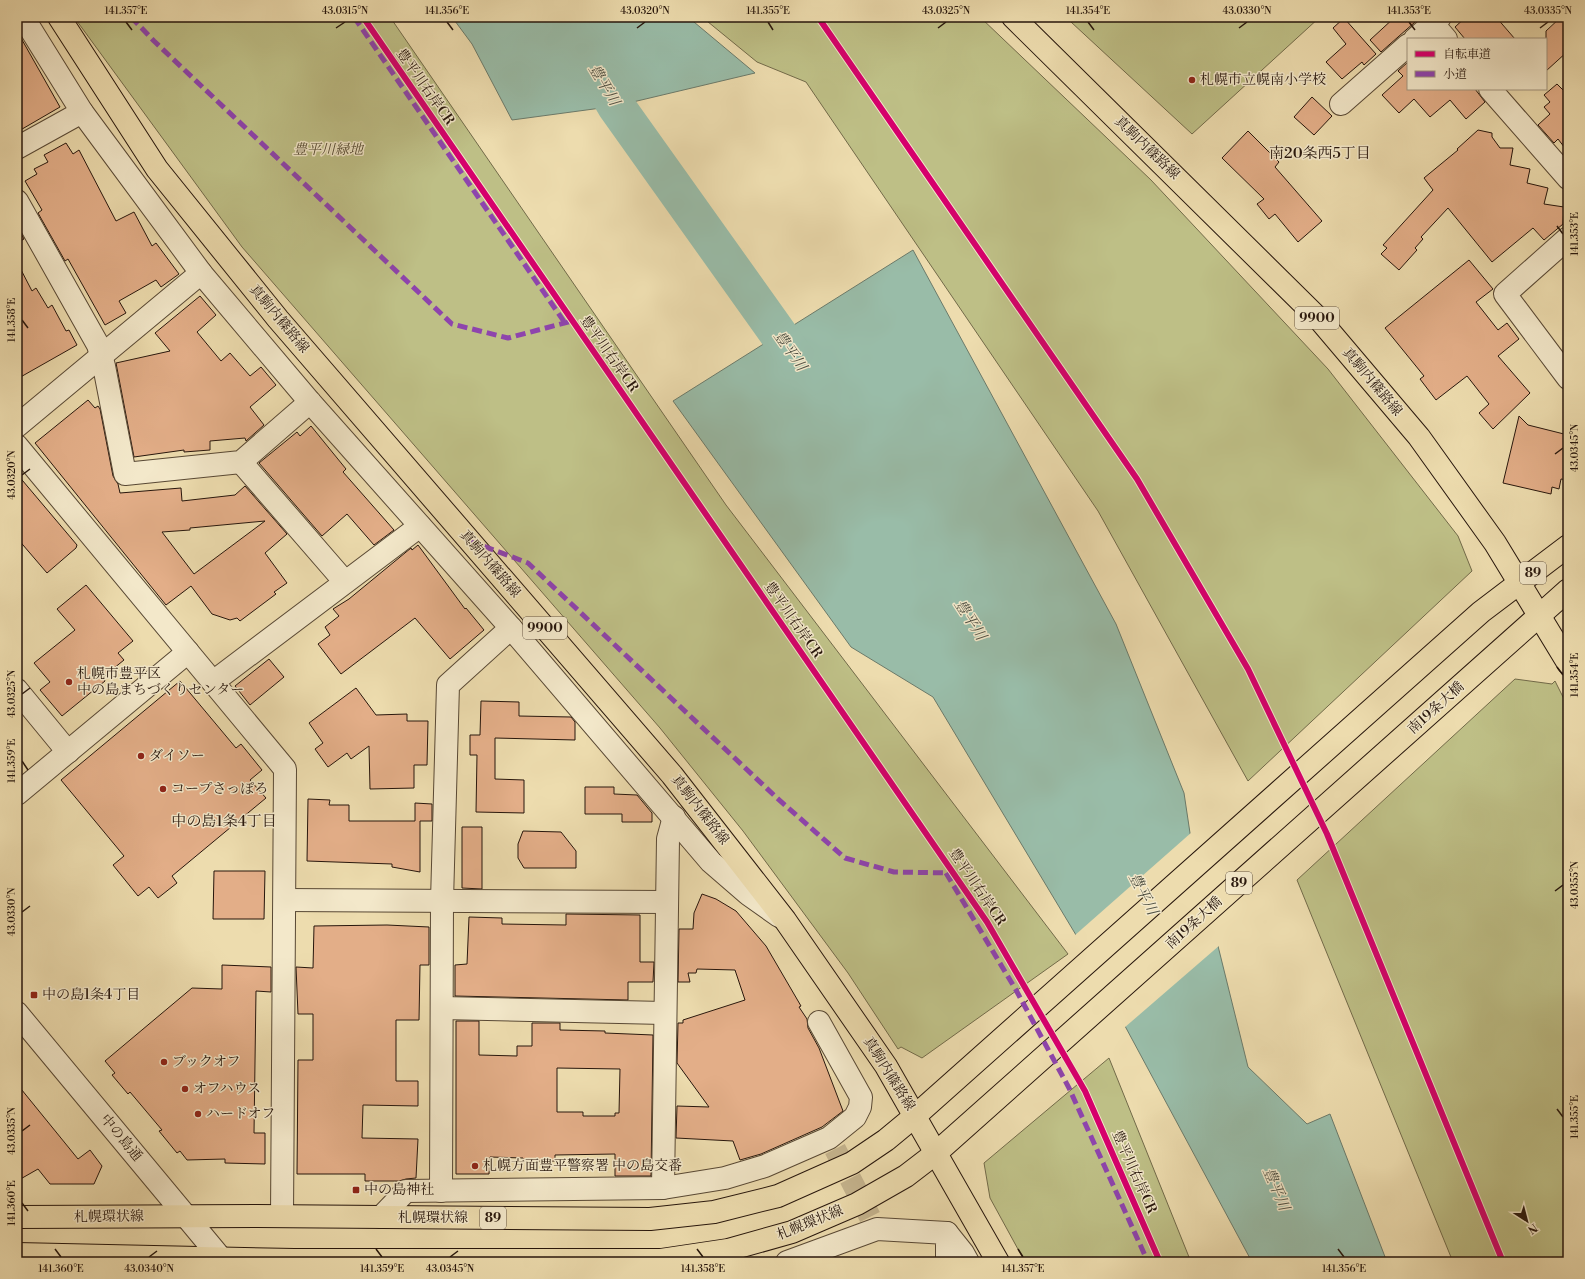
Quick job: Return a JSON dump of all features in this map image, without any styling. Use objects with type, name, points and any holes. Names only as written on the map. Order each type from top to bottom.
[{"type":"main road","name":"真駒内篠路線","points":[[59,17],[162,175],[278,319],[672,775],[785,920],[886,1066],[998,1262]]},
{"type":"main road","name":"真駒内篠路線","points":[[1014,17],[1319,319],[1419,437],[1495,543],[1568,662]]},
{"type":"main road","name":"89","points":[[1520,583],[1568,546]]},
{"type":"main road","name":"札幌環状線","points":[[17,1217],[282,1216],[650,1219],[714,1212],[778,1196],[852,1163],[886,1140],[936,1098],[1497,600],[1520,583]]},
{"type":"main road","name":"89","points":[[1540,615],[1568,590]]},
{"type":"main road","name":"南19条大橋","points":[[958,1134],[1540,615]]},
{"type":"main road","name":"札幌環状線","points":[[17,1254],[223,1260],[661,1260],[728,1250],[792,1232],[857,1204],[906,1176],[958,1134]]},
{"type":"street","points":[[23,17],[82,112],[201,273],[310,402],[511,628],[711,862],[748,894],[785,920]]},
{"type":"street","points":[[1416,38],[1436,24]]},
{"type":"street","points":[[1341,104],[1407,46]]},
{"type":"street","points":[[1491,90],[1568,178]]},
{"type":"street","points":[[17,148],[82,112]]},
{"type":"street","points":[[17,201],[98,345],[125,474],[241,462],[310,402]]},
{"type":"street","points":[[1568,238],[1505,294],[1568,378]]},
{"type":"street","points":[[17,426],[201,273]]},
{"type":"street","points":[[17,446],[286,769],[282,1216]]},
{"type":"street","points":[[241,462],[345,582]]},
{"type":"street","points":[[213,682],[420,526]]},
{"type":"street","points":[[441,1191],[442,901],[448,685],[511,628]]},
{"type":"street","points":[[17,794],[188,652]]},
{"type":"street","points":[[17,690],[68,752]]},
{"type":"street","points":[[663,1188],[664,1013],[668,839],[674,817]]},
{"type":"street","points":[[285,900],[667,902]]},
{"type":"street","points":[[442,1008],[664,1013]]},
{"type":"street","name":"中の島通","points":[[17,1013],[223,1260]]},
{"type":"street","points":[[381,1217],[406,1191],[663,1188],[712,1181],[743,1173],[794,1155],[832,1144],[855,1117],[860,1107],[861,1097],[819,1022]]},
{"type":"street","points":[[787,1262],[874,1223],[947,1233],[963,1253],[968,1262]]},
{"type":"street","points":[[946,1262],[947,1233]]},
{"type":"green space","name":"豊平川緑地","points":[[74,17],[390,17],[726,505],[1068,954],[922,1058],[901,1047],[898,1049],[848,973],[743,831],[660,728],[242,247]]},
{"type":"green space","points":[[702,17],[980,17],[1151,180],[1328,369],[1458,536],[1472,571],[1248,781],[1098,511],[806,82],[757,62]]},
{"type":"green space","name":"札幌市立幌南小学校","points":[[1077,17],[1320,17],[1192,134],[1071,22]]},
{"type":"green space","points":[[1515,679],[1552,684],[1555,681],[1568,707],[1568,1262],[1453,1262],[1297,880]]},
{"type":"green space","points":[[1109,1058],[1191,1262],[1025,1262],[990,1198],[984,1163]]},
{"type":"water","points":[[452,17],[688,17],[755,73],[616,106],[512,120],[472,44]]},
{"type":"water","points":[[913,250],[1116,624],[1184,793],[1190,833],[1248,1067],[1307,1124],[1330,1114],[1387,1262],[1252,1262],[1076,935],[933,697],[851,647],[673,401]]},
{"type":"pier","points":[[1192,832],[1220,945],[1124,1028],[1074,936]]},
{"type":"building","points":[[1395,17],[1410,17],[1415,22],[1381,52],[1370,40]]},
{"type":"building","points":[[1466,17],[1496,17],[1514,38],[1464,38],[1455,27]]},
{"type":"building","points":[[1561,17],[1568,17],[1568,51],[1547,70],[1547,38],[1546,31]]},
{"type":"building","points":[[1344,18],[1376,54],[1364,65],[1362,62],[1342,79],[1326,62],[1346,44],[1333,28]]},
{"type":"building","points":[[17,31],[60,107],[17,132]]},
{"type":"building","points":[[1407,63],[1407,90],[1476,90],[1485,102],[1466,119],[1450,100],[1430,117],[1414,99],[1399,113],[1382,95],[1403,76],[1398,71]]},
{"type":"building","points":[[1557,84],[1563,90],[1568,86],[1568,152],[1558,139],[1554,143],[1538,125],[1550,114],[1544,107],[1550,102],[1544,95]]},
{"type":"building","points":[[1312,97],[1332,116],[1314,135],[1294,117]]},
{"type":"building","points":[[1478,130],[1492,133],[1492,137],[1500,148],[1513,148],[1510,165],[1530,169],[1527,183],[1548,188],[1544,204],[1564,207],[1563,224],[1544,240],[1533,228],[1492,262],[1448,208],[1421,237],[1423,239],[1415,248],[1417,250],[1399,270],[1381,254],[1387,248],[1383,245],[1433,190],[1424,178],[1458,150],[1457,149]]},
{"type":"building","points":[[1248,131],[1279,162],[1275,167],[1322,221],[1298,242],[1275,214],[1269,219],[1257,204],[1264,199],[1222,158]]},
{"type":"building","points":[[66,143],[73,154],[79,150],[116,221],[134,212],[152,246],[156,243],[179,274],[161,287],[156,280],[119,301],[126,313],[105,325],[68,259],[65,261],[38,213],[42,210],[25,181],[37,174],[34,169],[48,162],[44,155]]},
{"type":"building","points":[[17,226],[24,239],[17,243]]},
{"type":"building","points":[[1469,260],[1493,289],[1476,302],[1498,330],[1507,323],[1519,339],[1498,356],[1530,393],[1493,429],[1479,413],[1489,404],[1467,376],[1436,400],[1420,379],[1424,376],[1385,328]]},
{"type":"building","points":[[17,262],[32,291],[36,288],[48,308],[52,305],[66,331],[69,330],[77,345],[17,379]]},
{"type":"building","points":[[200,296],[216,315],[197,332],[221,361],[230,353],[250,376],[261,367],[276,385],[250,407],[264,425],[246,441],[245,438],[210,441],[210,450],[184,452],[184,450],[134,457],[116,363],[170,351],[155,333]]},
{"type":"building","points":[[88,400],[95,408],[98,406],[100,409],[113,476],[118,484],[120,493],[181,488],[182,501],[235,495],[245,486],[287,534],[265,553],[287,583],[274,592],[276,594],[240,621],[237,618],[230,620],[212,614],[191,586],[166,605],[35,443]],"holes":[[[265,521],[194,574],[162,532]]]},
{"type":"building","points":[[1519,416],[1528,425],[1568,435],[1568,480],[1561,479],[1559,489],[1552,487],[1551,494],[1503,483]]},
{"type":"building","points":[[311,426],[346,469],[343,472],[394,530],[374,545],[347,514],[322,536],[259,463],[297,432],[300,436]]},
{"type":"building","points":[[17,474],[77,545],[76,548],[47,573],[17,538]]},
{"type":"building","points":[[418,545],[465,609],[466,608],[484,630],[450,659],[415,618],[341,674],[318,644],[330,635],[325,627],[339,616],[333,609],[349,599],[411,548],[412,550]]},
{"type":"building","points":[[86,585],[133,641],[118,653],[124,660],[103,677],[105,681],[62,716],[40,690],[50,682],[34,663],[75,630],[57,609]]},
{"type":"building","points":[[269,659],[284,677],[250,705],[235,686]]},
{"type":"building","name":"コープさっぽろ","points":[[180,681],[236,748],[241,744],[262,770],[250,780],[266,798],[172,876],[177,883],[158,898],[149,887],[138,896],[113,865],[124,856],[61,780]]},
{"type":"building","points":[[356,688],[376,715],[407,714],[407,721],[428,721],[427,765],[414,765],[414,788],[370,789],[369,746],[351,759],[347,753],[328,767],[315,749],[323,743],[309,723]]},
{"type":"building","points":[[481,701],[519,702],[519,716],[571,717],[575,722],[575,740],[495,738],[495,779],[524,780],[524,813],[476,812],[477,755],[470,755],[470,735],[480,735]]},
{"type":"building","points":[[585,787],[614,787],[614,794],[637,795],[652,813],[652,822],[622,822],[622,814],[585,814]]},
{"type":"building","points":[[308,799],[330,800],[329,805],[349,805],[349,821],[415,821],[415,803],[432,804],[432,821],[420,821],[420,872],[392,867],[392,864],[307,861]]},
{"type":"building","points":[[462,827],[482,827],[482,889],[462,888]]},
{"type":"building","points":[[523,831],[561,832],[576,851],[576,868],[524,868],[518,858],[518,844]]},
{"type":"building","points":[[214,871],[265,871],[264,919],[213,919]]},
{"type":"building","points":[[702,894],[716,899],[736,911],[766,946],[801,1006],[799,1007],[807,1019],[808,1028],[819,1048],[843,1111],[822,1127],[761,1154],[740,1160],[733,1141],[676,1138],[677,1106],[709,1107],[677,1063],[678,1023],[683,1023],[683,1020],[745,1000],[735,970],[697,969],[696,973],[688,973],[690,982],[678,982],[679,929],[693,929],[694,913]]},
{"type":"building","points":[[566,914],[640,915],[640,962],[654,962],[653,982],[628,982],[628,1000],[455,996],[455,965],[467,964],[469,917],[502,918],[502,924],[566,925]]},
{"type":"building","points":[[387,925],[429,927],[429,965],[420,965],[419,1020],[396,1020],[396,1081],[418,1081],[418,1106],[363,1105],[362,1138],[418,1139],[416,1178],[399,1181],[365,1181],[365,1174],[297,1174],[298,1060],[313,1060],[313,1014],[298,1014],[296,967],[313,968],[314,926]]},
{"type":"building","points":[[222,965],[271,967],[271,992],[256,991],[254,1133],[265,1133],[265,1164],[225,1163],[225,1159],[187,1160],[180,1151],[177,1153],[159,1131],[162,1130],[130,1092],[128,1094],[112,1075],[115,1073],[105,1061],[192,988],[222,989]]},
{"type":"building","points":[[456,1021],[479,1021],[479,1055],[517,1056],[517,1046],[532,1046],[532,1023],[560,1023],[560,1030],[605,1031],[605,1033],[653,1035],[651,1176],[615,1176],[615,1154],[555,1155],[555,1161],[523,1161],[523,1158],[490,1157],[489,1174],[456,1174]],"holes":[[[557,1068],[620,1069],[619,1113],[615,1113],[615,1116],[583,1116],[583,1112],[557,1112]]]},
{"type":"building","points":[[17,1084],[78,1159],[90,1150],[102,1166],[94,1184],[50,1184],[38,1169],[17,1181]]},
{"type":"waterway","name":"豊平川","points":[[564,17],[616,106],[809,377]]},
{"type":"tunnel","points":[[835,1149],[870,1217]]},
{"type":"marked path","points":[[131,17],[154,41],[452,324],[508,338],[572,321]]},
{"type":"marked path","points":[[354,17],[565,323]]},
{"type":"marked path","points":[[470,541],[528,563],[777,798],[845,858],[894,872],[954,873]]},
{"type":"marked path","points":[[946,873],[1016,990],[1069,1088],[1148,1262]]},
{"type":"cycle path","name":"豊平川右岸CR","points":[[363,17],[987,922],[1085,1091],[1160,1262]]},
{"type":"cycle path","points":[[818,17],[1137,479],[1248,669],[1327,834],[1503,1262]]},
{"type":"place","name":"札幌市立幌南小学校","points":[[1192,80]]},
{"type":"place","name":"札幌市豊平区 中の島まちづくりセンター","points":[[69,682]]},
{"type":"place","name":"ダイソー","points":[[141,756]]},
{"type":"place","name":"コープさっぽろ","points":[[163,789]]},
{"type":"place","name":"中の島1条4丁目","points":[[34,995]]},
{"type":"place","name":"ブックオフ","points":[[164,1062]]},
{"type":"place","name":"オフハウス","points":[[185,1089]]},
{"type":"place","name":"ハードオフ","points":[[198,1114]]},
{"type":"place","name":"札幌方面豊平警察署 中の島交番","points":[[475,1166]]},
{"type":"place","name":"中の島神社","points":[[356,1190]]},
{"type":"district","name":"南20条西5丁目","points":[[1320,153]]},
{"type":"district","name":"中の島1条4丁目","points":[[224,821]]}]
